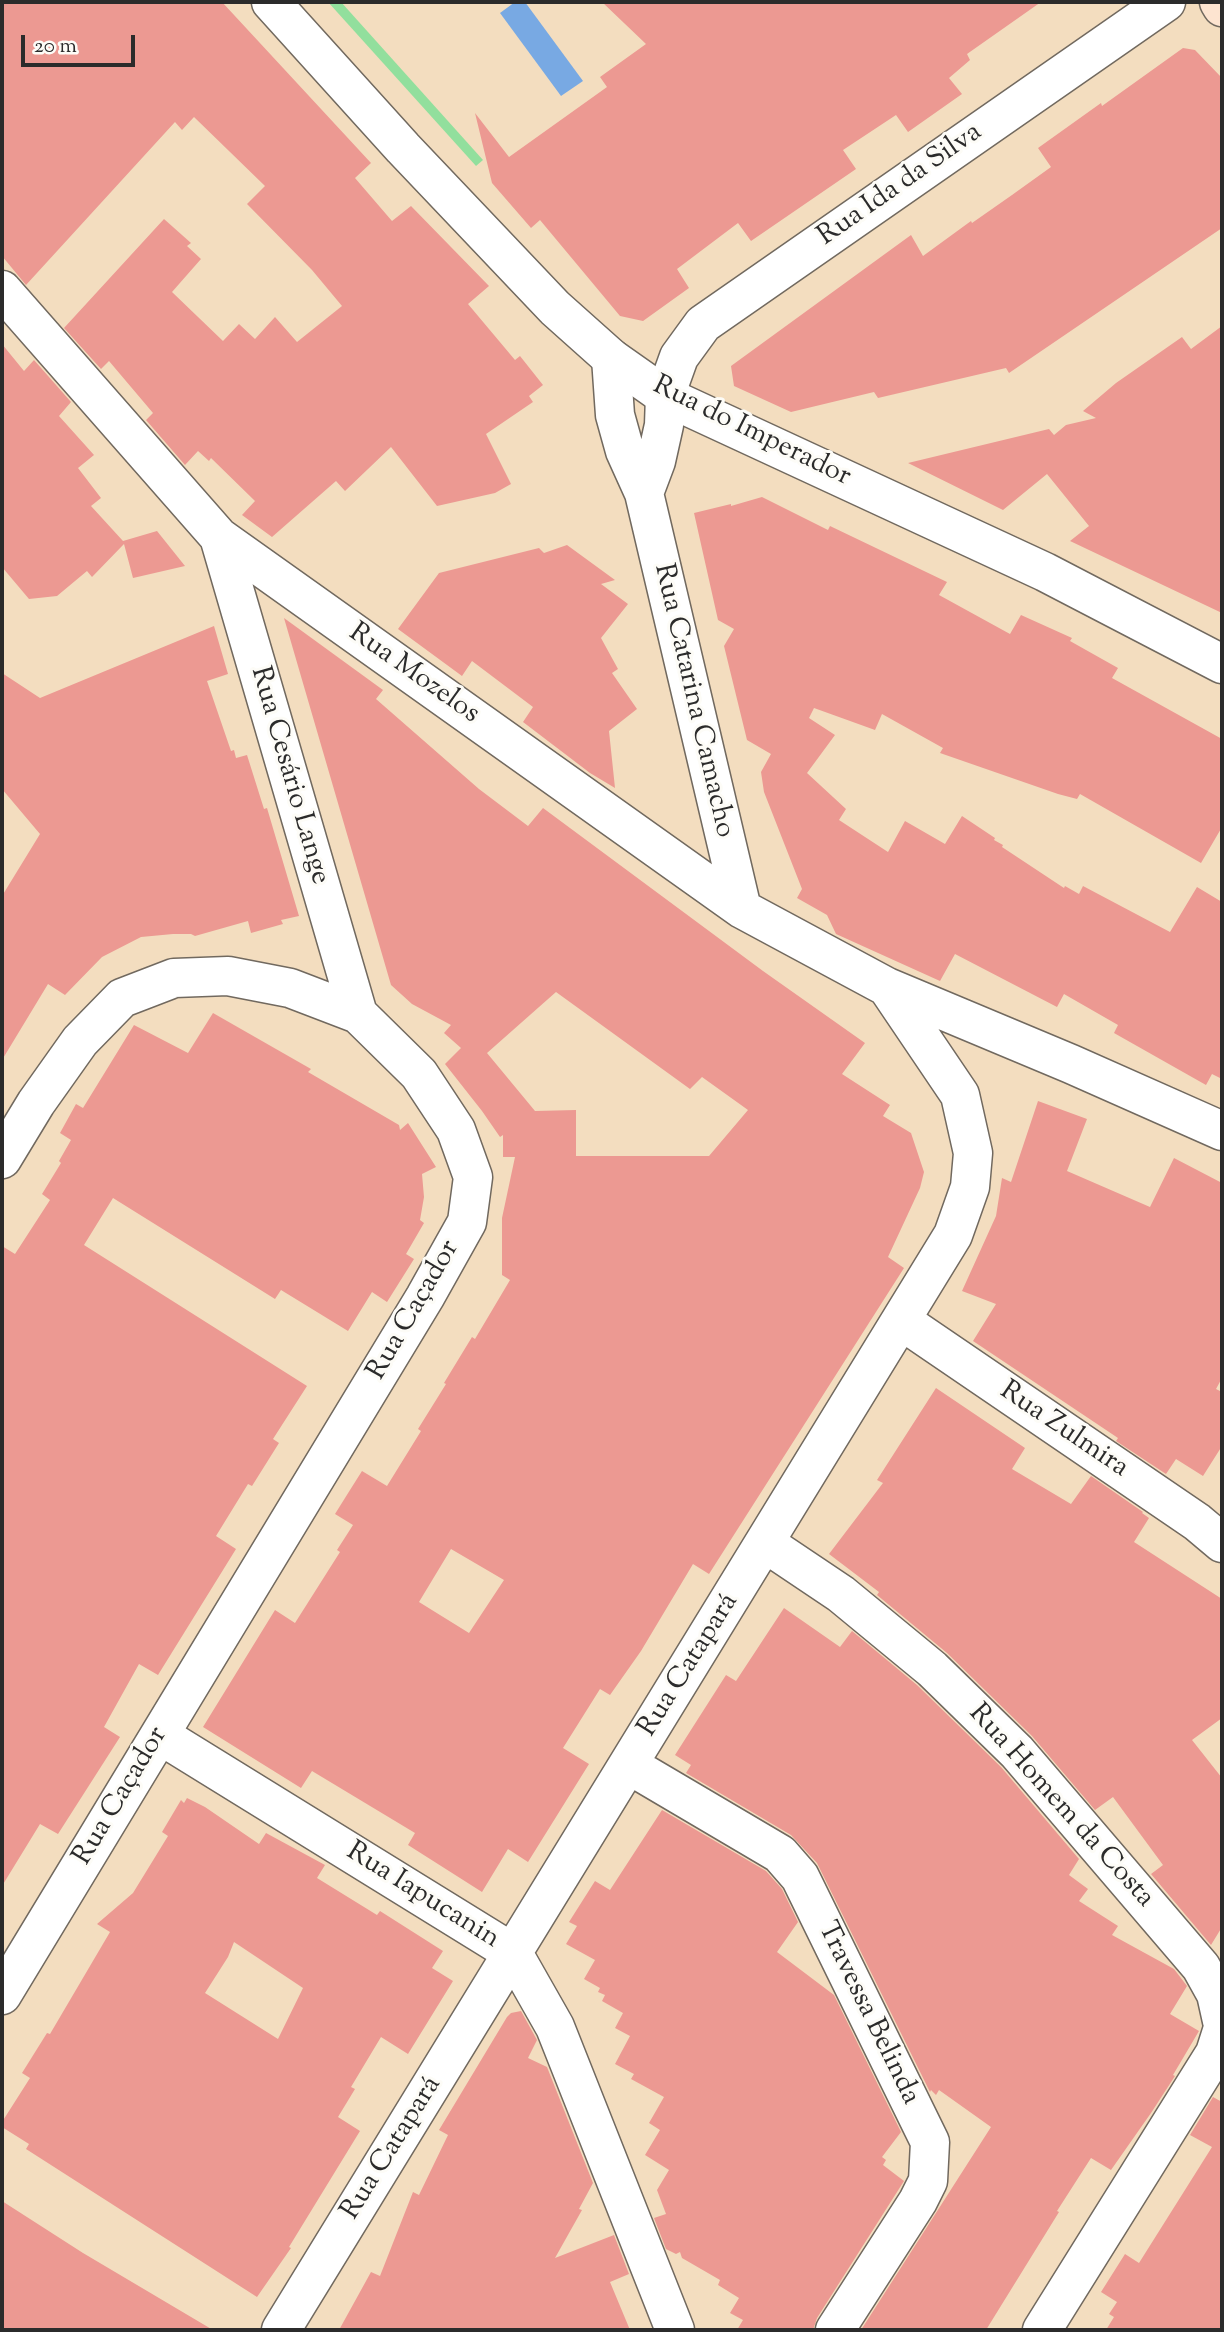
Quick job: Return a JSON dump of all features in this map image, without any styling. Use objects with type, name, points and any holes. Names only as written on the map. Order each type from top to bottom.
[{"type":"main road","points":[[1219,2],[1222,7]]},
{"type":"street","name":"Rua do Imperador","points":[[271,2],[403,148],[555,308],[611,358],[665,396],[1045,572],[1222,664]]},
{"type":"street","name":"Rua Ida da Silva","points":[[665,396],[679,356],[703,324],[1166,2]]},
{"type":"street","name":"Rua Mozelos","points":[[2,290],[219,537],[742,909],[887,987],[1222,1131]]},
{"type":"street","name":"Rua Catarina Camacho","points":[[611,358],[615,415],[625,451],[644,493],[742,909]]},
{"type":"street","points":[[644,493],[656,461],[664,425],[665,396]]},
{"type":"street","name":"Rua Cesário Lange","points":[[219,537],[358,1014]]},
{"type":"street","name":"Rua Caçador","points":[[2,1159],[36,1103],[80,1041],[122,998],[174,978],[228,976],[289,988],[358,1014],[419,1074],[456,1130],[473,1177],[467,1222],[425,1297],[2,1995]]},
{"type":"street","name":"Rua Catapará","points":[[281,2330],[953,1235],[970,1187],[973,1153],[960,1095],[887,987]]},
{"type":"street","name":"Rua Zulmira","points":[[902,1321],[1197,1522],[1222,1543]]},
{"type":"street","name":"Rua Homem da Costa","points":[[765,1543],[861,1610],[932,1669],[1017,1752],[1201,1967],[1216,1994],[1222,2021]]},
{"type":"street","name":"Rua Iapucanin","points":[[160,1735],[513,1953],[555,2027],[675,2330]]},
{"type":"street","name":"Travessa Belinda","points":[[629,1765],[780,1854],[800,1877],[930,2142],[928,2181],[918,2202],[835,2330]]},
{"type":"street","points":[[1042,2330],[1215,2053],[1222,2031]]},
{"type":"green space","points":[[328,2],[341,2],[483,160],[476,166]]},
{"type":"water","points":[[515,2],[525,2],[583,81],[561,96],[500,13]]},
{"type":"building","points":[[2,2],[222,2],[371,163],[355,178],[392,221],[411,206],[489,286],[468,304],[515,360],[520,356],[543,385],[529,396],[533,402],[486,434],[511,484],[495,493],[437,506],[391,447],[345,491],[336,481],[272,537],[242,515],[255,501],[211,458],[209,461],[198,451],[185,465],[146,420],[153,413],[109,361],[101,369],[64,328],[164,219],[191,243],[187,246],[201,259],[172,292],[223,341],[239,324],[255,339],[275,317],[297,342],[342,306],[312,270],[247,204],[265,186],[194,117],[182,130],[175,122],[26,285],[2,256]]},
{"type":"building","points":[[602,2],[1041,2],[967,54],[970,60],[949,78],[962,94],[908,132],[896,115],[843,150],[856,169],[751,241],[738,223],[677,269],[689,288],[643,321],[620,316],[540,220],[531,228],[492,183],[475,113],[509,157],[607,87],[600,77],[646,44]]},
{"type":"building","points":[[1183,48],[1195,50],[1222,78],[1222,228],[1009,373],[1006,368],[878,398],[874,392],[791,412],[734,386],[731,366],[911,235],[923,256],[1012,195],[1051,167],[1038,148]]},
{"type":"building","points":[[1222,326],[1222,613],[1070,541],[1089,526],[1047,474],[1003,510],[908,463],[1049,429],[1054,435],[1066,425],[1096,418],[1083,411],[1116,383],[1182,337],[1191,349]]},
{"type":"building","points":[[2,344],[24,371],[34,360],[71,402],[59,416],[94,455],[78,468],[101,498],[91,506],[123,541],[157,531],[185,566],[133,578],[124,544],[92,577],[87,571],[57,596],[29,599],[2,567]]},
{"type":"building","points":[[762,497],[828,530],[830,526],[947,582],[939,595],[1010,634],[1021,615],[1072,638],[1070,641],[1118,668],[1112,678],[1222,739],[1222,827],[1201,863],[1080,794],[1077,799],[1058,794],[940,753],[943,748],[882,714],[875,730],[814,708],[809,718],[835,735],[807,773],[846,809],[839,820],[888,852],[905,821],[945,844],[962,816],[995,838],[1002,847],[1064,888],[1065,886],[1079,894],[1083,886],[1170,932],[1197,887],[1222,902],[1222,1079],[1212,1074],[1206,1085],[1114,1033],[1118,1025],[1064,994],[1057,1007],[955,954],[940,981],[836,934],[827,915],[797,898],[802,889],[764,792],[761,772],[771,754],[747,740],[724,646],[734,629],[718,620],[694,513]]},
{"type":"building","points":[[567,545],[615,580],[601,584],[628,604],[601,638],[618,669],[612,673],[637,709],[609,731],[615,788],[590,773],[523,722],[533,707],[472,661],[462,676],[398,629],[439,573],[539,548],[544,553]]},
{"type":"building","points":[[284,618],[383,690],[376,699],[479,789],[528,826],[543,808],[865,1043],[842,1074],[890,1105],[883,1116],[911,1133],[924,1172],[920,1188],[888,1257],[904,1268],[709,1574],[693,1564],[641,1651],[610,1695],[600,1689],[563,1748],[589,1764],[528,1862],[508,1849],[482,1892],[408,1845],[415,1833],[312,1771],[301,1788],[203,1727],[275,1610],[295,1623],[340,1552],[337,1550],[353,1525],[335,1514],[350,1490],[362,1471],[387,1486],[421,1431],[418,1429],[446,1384],[444,1383],[472,1337],[475,1339],[510,1280],[502,1275],[502,1218],[515,1157],[503,1157],[503,1135],[500,1137],[445,1064],[461,1048],[444,1033],[451,1025],[412,1004],[391,985]],"holes":[[[556,992],[690,1089],[702,1077],[748,1110],[709,1156],[576,1156],[576,1110],[535,1111],[487,1053]],[[451,1549],[504,1580],[469,1633],[419,1602]]]},
{"type":"building","points":[[214,626],[228,674],[207,681],[231,751],[234,750],[236,758],[247,755],[264,809],[267,808],[299,916],[281,920],[283,924],[251,933],[248,921],[195,936],[173,934],[141,937],[102,957],[65,995],[48,984],[2,1060],[2,896],[40,834],[2,789],[2,673],[40,698]]},
{"type":"building","points":[[213,1013],[311,1069],[308,1072],[399,1125],[400,1130],[408,1123],[436,1167],[422,1174],[424,1197],[420,1220],[424,1223],[406,1254],[414,1259],[387,1302],[372,1292],[348,1331],[281,1290],[275,1299],[113,1198],[84,1245],[307,1386],[273,1439],[279,1443],[252,1486],[248,1484],[216,1536],[236,1549],[158,1675],[139,1664],[104,1727],[120,1737],[58,1834],[40,1824],[2,1886],[2,1246],[15,1254],[50,1200],[42,1194],[71,1140],[60,1133],[76,1104],[83,1108],[134,1025],[188,1053]]},
{"type":"building","points":[[1038,1101],[1087,1119],[1067,1171],[1150,1207],[1174,1158],[1222,1183],[1222,1378],[1216,1389],[1222,1392],[1222,1446],[1203,1476],[1176,1459],[1166,1474],[1116,1441],[1118,1438],[973,1341],[996,1304],[962,1291],[996,1216],[1002,1178],[1011,1182]]},
{"type":"building","points":[[936,1388],[1025,1448],[1012,1469],[1071,1504],[1091,1476],[1143,1512],[1149,1518],[1134,1542],[1222,1599],[1222,1718],[1192,1740],[1222,1778],[1222,1927],[1211,1945],[1151,1874],[1163,1865],[1113,1797],[1095,1810],[1032,1736],[947,1653],[877,1595],[879,1592],[829,1554],[883,1483],[877,1480]]},
{"type":"building","points":[[784,1608],[840,1647],[852,1631],[917,1685],[1001,1767],[1079,1859],[1069,1875],[1088,1889],[1079,1901],[1118,1926],[1112,1935],[1174,1969],[1187,1986],[1170,2014],[1199,2031],[1173,2075],[1175,2076],[1111,2170],[1091,2158],[986,2330],[861,2330],[991,2127],[939,2090],[936,2095],[931,2090],[930,2092],[817,1863],[791,1835],[686,1773],[691,1765],[675,1755],[726,1675],[736,1681]]},
{"type":"building","points":[[187,1798],[205,1807],[259,1844],[266,1833],[325,1865],[317,1878],[377,1915],[380,1911],[443,1951],[432,1968],[453,1981],[408,2054],[381,2037],[351,2087],[355,2089],[338,2117],[360,2131],[289,2247],[291,2248],[257,2297],[26,2149],[29,2144],[2,2127],[2,2122],[30,2078],[22,2073],[47,2033],[50,2034],[110,1932],[97,1924],[133,1893],[168,1836],[162,1832],[181,1800],[184,1803]],"holes":[[[234,1942],[303,1988],[278,2039],[205,1993],[228,1957]]]},
{"type":"building","points":[[662,1810],[766,1871],[782,1889],[798,1922],[777,1952],[834,1995],[901,2132],[882,2157],[886,2160],[883,2165],[904,2181],[817,2318],[813,2330],[737,2330],[743,2320],[730,2313],[739,2298],[718,2285],[720,2280],[682,2258],[680,2252],[676,2254],[666,2249],[654,2218],[666,2214],[657,2190],[669,2170],[645,2155],[660,2130],[649,2123],[664,2097],[631,2079],[634,2074],[615,2064],[630,2036],[615,2028],[623,2013],[602,2001],[605,1995],[598,1992],[600,1988],[584,1979],[595,1960],[566,1944],[577,1926],[569,1922],[595,1881],[610,1890]]},
{"type":"building","points":[[521,2011],[537,2040],[528,2058],[547,2067],[593,2183],[579,2209],[582,2210],[555,2258],[614,2235],[629,2274],[610,2282],[630,2330],[339,2330],[371,2272],[380,2276],[413,2192],[419,2195],[448,2135],[439,2130],[507,2017],[511,2013]]},
{"type":"building","points":[[1213,2097],[1222,2102],[1222,2330],[1106,2330],[1114,2317],[1109,2314],[1117,2302],[1101,2292],[1125,2254],[1139,2263],[1212,2147],[1190,2135]]},
{"type":"building","points":[[2,2201],[83,2253],[213,2330],[2,2330]]}]
